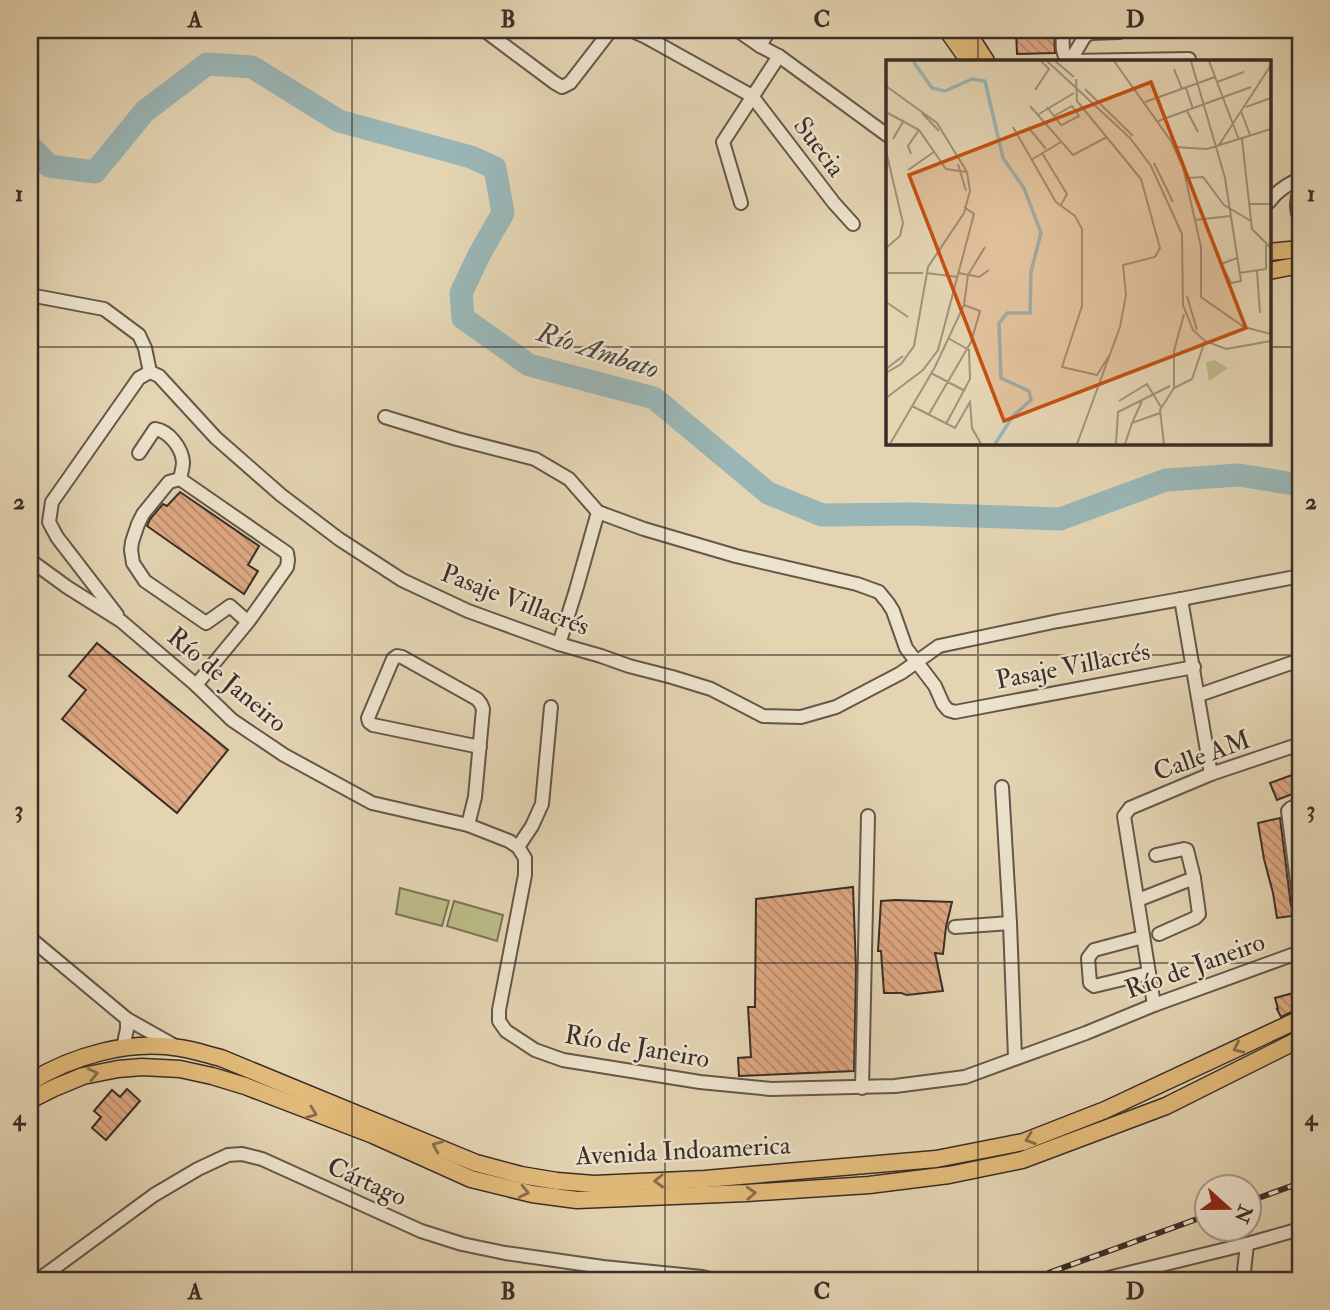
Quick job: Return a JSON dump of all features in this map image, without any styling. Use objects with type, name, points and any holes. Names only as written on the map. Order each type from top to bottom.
[{"type":"main road","points":[[947,30],[967,60]]},
{"type":"main road","points":[[966,30],[985,60]]},
{"type":"main road","points":[[1270,252],[1300,249]]},
{"type":"main road","points":[[1270,271],[1300,265]]},
{"type":"main road","name":"Avenida Indoamerica","points":[[30,1082],[52,1070],[122,1048],[178,1048],[222,1058],[476,1163],[521,1175],[594,1184],[705,1179],[936,1159],[1023,1142],[1105,1111],[1300,1019]]},
{"type":"main road","name":"Avenida Indoamerica","points":[[30,1100],[83,1076],[142,1067],[180,1069],[245,1086],[373,1135],[471,1179],[532,1194],[577,1200],[746,1193],[869,1185],[949,1175],[1022,1160],[1166,1106],[1300,1039]]},
{"type":"street","points":[[484,30],[562,87],[570,83],[611,30]]},
{"type":"street","points":[[630,30],[752,96]]},
{"type":"street","points":[[737,30],[779,55],[886,134]]},
{"type":"street","points":[[760,46],[769,30]]},
{"type":"street","points":[[1063,30],[1063,54],[1068,60]]},
{"type":"street","points":[[1071,60],[1091,31],[1122,30]]},
{"type":"street","points":[[741,203],[723,142],[779,55]]},
{"type":"street","points":[[1130,60],[1189,59]]},
{"type":"street","name":"Suecia","points":[[752,96],[853,224]]},
{"type":"street","points":[[1270,201],[1277,192],[1300,179]]},
{"type":"street","points":[[1300,191],[1297,213],[1300,219]]},
{"type":"street","points":[[30,295],[104,309],[139,335],[145,348],[150,372],[139,378],[52,502],[49,522],[57,537],[121,621]]},
{"type":"street","name":"Pasaje Villacrés","points":[[150,372],[159,376],[216,438],[281,495],[339,539],[402,580],[468,611],[559,644],[711,689],[763,716],[801,717],[836,707],[916,663],[935,686],[943,704],[954,712],[1194,667]]},
{"type":"street","points":[[385,416],[457,439],[535,459],[569,479],[598,512],[643,529],[879,592],[888,603],[906,648],[916,663],[939,646],[1300,576]]},
{"type":"street","points":[[139,453],[155,429],[168,434],[183,459],[180,479]]},
{"type":"street","points":[[196,685],[248,622],[287,567],[288,560],[287,553],[180,479],[169,482],[138,524],[134,534],[131,550],[136,569],[145,581],[206,623],[230,606],[248,622]]},
{"type":"street","points":[[559,644],[598,512]]},
{"type":"street","name":"Río de Janeiro","points":[[30,560],[66,587],[121,621],[196,685],[232,720],[284,755],[372,803],[468,825],[509,841],[517,847],[525,858],[525,875],[499,1021],[506,1031],[535,1050],[563,1060],[699,1082],[771,1089],[895,1086],[965,1077],[1086,1033],[1154,1004],[1300,952]]},
{"type":"street","points":[[1181,599],[1211,774]]},
{"type":"street","points":[[468,825],[475,797],[480,747],[481,704],[477,699],[402,657],[393,659],[368,718],[369,722],[480,747]]},
{"type":"street","points":[[1199,695],[1300,660]]},
{"type":"street","points":[[517,847],[532,826],[542,804],[551,707]]},
{"type":"street","name":"Calle AM","points":[[1138,900],[1124,816],[1130,808],[1211,774],[1300,744]]},
{"type":"street","points":[[1002,787],[1015,1058]]},
{"type":"street","points":[[1300,805],[1288,811],[1300,905]]},
{"type":"street","points":[[862,1088],[868,816]]},
{"type":"street","points":[[1156,855],[1187,850],[1199,914],[1159,934]]},
{"type":"street","points":[[1154,1004],[1138,900],[1194,878]]},
{"type":"street","points":[[955,928],[1010,923]]},
{"type":"street","points":[[1143,937],[1094,950],[1088,958],[1090,983],[1094,986],[1103,985],[1149,973]]},
{"type":"street","points":[[30,938],[127,1018],[178,1048]]},
{"type":"street","points":[[122,1048],[127,1018]]},
{"type":"street","name":"Cártago","points":[[38,1280],[154,1195],[198,1168],[228,1155],[242,1154],[262,1159],[421,1231],[452,1241],[505,1253],[715,1280]]},
{"type":"street","points":[[1264,1239],[1300,1229]]},
{"type":"street","points":[[1100,1280],[1136,1276],[1247,1244],[1243,1280]]},
{"type":"street","points":[[600,1280],[603,1267]]},
{"type":"green space","points":[[400,888],[449,901],[442,926],[396,914]]},
{"type":"green space","points":[[454,901],[503,915],[497,941],[447,926]]},
{"type":"building","points":[[1016,30],[1054,30],[1055,53],[1017,54]]},
{"type":"building","points":[[180,492],[259,546],[248,565],[258,571],[244,594],[147,526],[163,504],[167,506]]},
{"type":"building","points":[[97,643],[228,750],[177,813],[62,719],[86,690],[69,676]]},
{"type":"building","points":[[1300,772],[1300,791],[1277,800],[1270,783]]},
{"type":"building","points":[[1280,818],[1291,906],[1299,915],[1277,918],[1258,823]]},
{"type":"building","points":[[853,887],[856,969],[854,1071],[739,1076],[738,1058],[751,1057],[748,1007],[755,1007],[756,899]]},
{"type":"building","points":[[881,901],[952,902],[943,954],[935,953],[943,991],[907,995],[884,993],[881,951],[878,951]]},
{"type":"building","points":[[1293,993],[1298,1009],[1281,1017],[1275,998]]},
{"type":"building","points":[[127,1089],[140,1101],[106,1140],[92,1128],[101,1117],[94,1111],[112,1090],[120,1097]]},
{"type":"waterway","name":"Río Ambato","points":[[30,146],[49,166],[95,172],[145,111],[207,64],[252,67],[339,121],[471,157],[495,168],[503,213],[461,293],[463,318],[529,365],[654,398],[768,493],[822,515],[912,514],[1060,519],[1166,480],[1239,475],[1300,485]]},
{"type":"railway","points":[[1264,1196],[1300,1183]]},
{"type":"railway","points":[[1034,1280],[1194,1220]]}]
